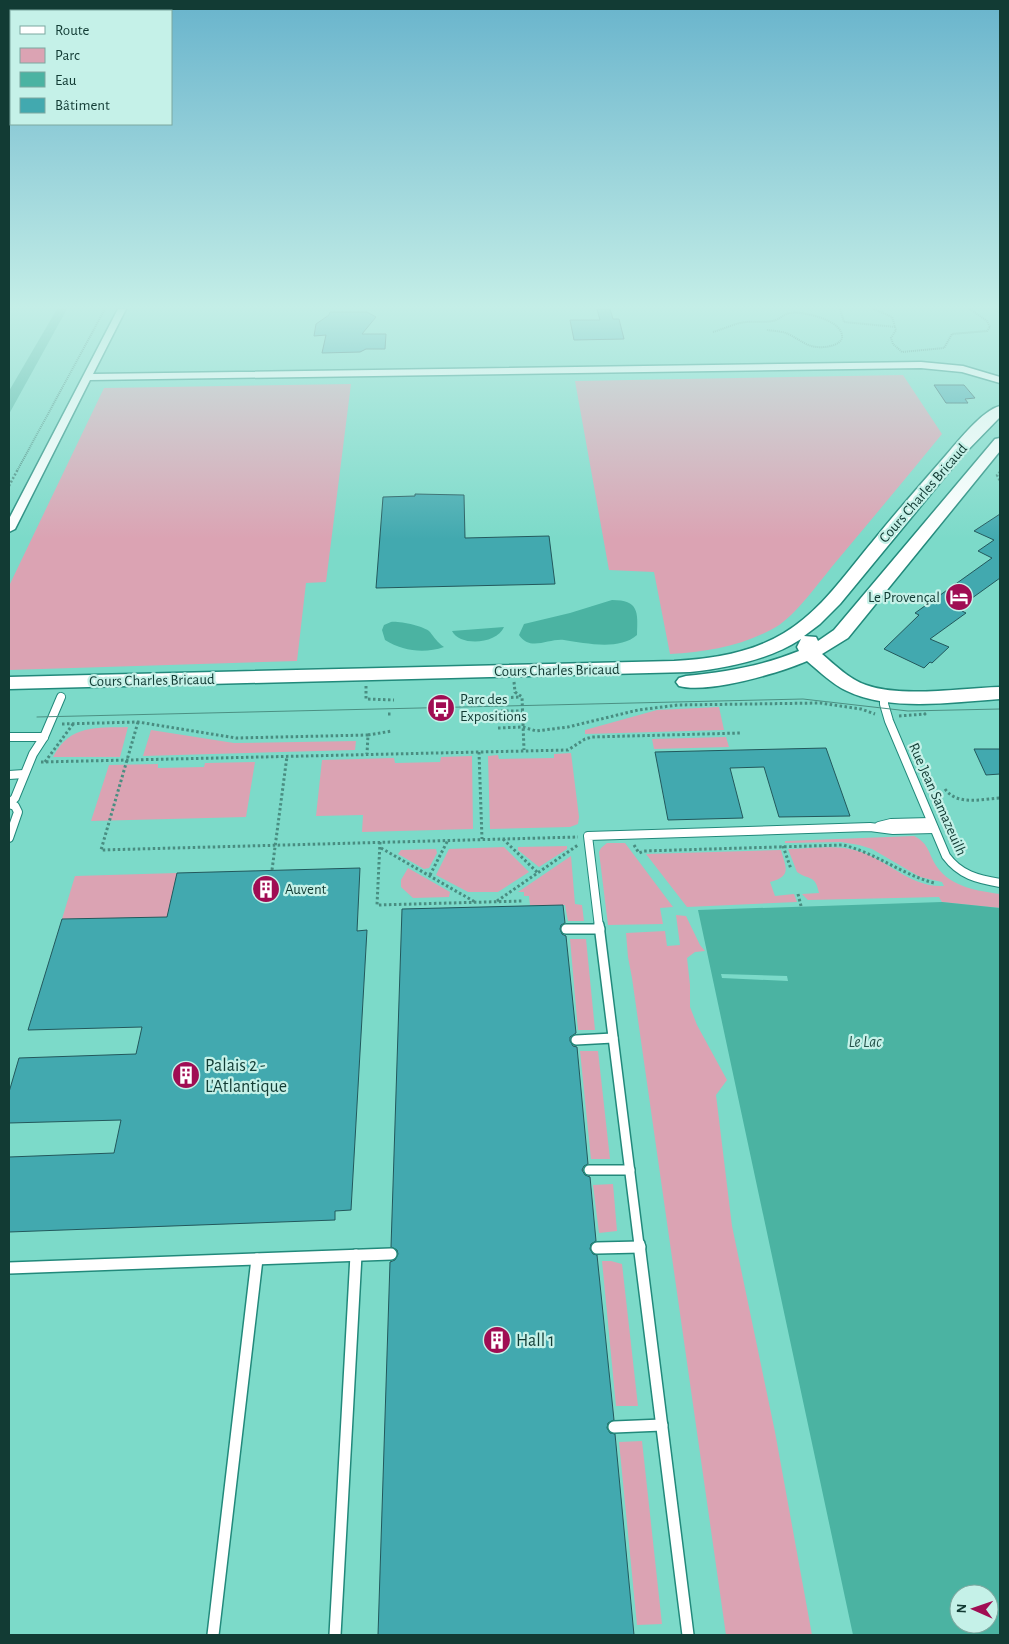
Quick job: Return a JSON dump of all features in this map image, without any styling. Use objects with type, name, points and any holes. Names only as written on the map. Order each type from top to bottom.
[{"type":"main road","name":"Cours Charles Bricaud","points":[[808,645],[846,596],[858,571],[878,545],[983,423],[1000,410]]},
{"type":"main road","name":"Cours Charles Bricaud","points":[[9,698],[702,681],[754,672],[808,645],[841,634],[1000,442]]},
{"type":"main road","points":[[808,645],[884,694],[917,696],[1000,693]]},
{"type":"main road","name":"Cours Charles Bricaud","points":[[9,683],[517,685]]},
{"type":"street","points":[[9,529],[83,386]]},
{"type":"lane","name":"Rue Jean Samazeuilh","points":[[884,694],[886,715],[946,856],[958,870],[979,880],[1000,883]]},
{"type":"lane","points":[[9,838],[18,812],[15,806],[9,804],[50,724],[61,697]]},
{"type":"lane","points":[[9,738],[44,736]]},
{"type":"lane","points":[[9,775],[24,774]]},
{"type":"lane","points":[[9,789],[18,789]]},
{"type":"lane","points":[[688,1635],[588,836],[875,827],[893,830],[933,826]]},
{"type":"lane","points":[[566,929],[600,929]]},
{"type":"lane","points":[[576,1040],[613,1038]]},
{"type":"lane","points":[[589,1170],[630,1170]]},
{"type":"lane","points":[[597,1248],[640,1247]]},
{"type":"lane","points":[[9,1268],[390,1254]]},
{"type":"lane","points":[[335,1635],[356,1255]]},
{"type":"lane","points":[[214,1635],[257,1259]]},
{"type":"lane","points":[[614,1427],[662,1426]]},
{"type":"path","points":[[9,486],[64,386]]},
{"type":"path","points":[[1000,472],[997,475],[1000,480]]},
{"type":"path","points":[[496,698],[517,685],[522,711],[524,750]]},
{"type":"path","points":[[389,700],[394,700]]},
{"type":"path","points":[[498,728],[523,727],[536,731],[568,728],[638,710],[678,705],[820,703],[886,715]]},
{"type":"path","points":[[496,711],[522,711]]},
{"type":"path","points":[[388,714],[393,714]]},
{"type":"path","points":[[50,724],[138,722],[236,738],[383,734],[387,731],[392,731]]},
{"type":"path","points":[[138,722],[101,850],[588,836]]},
{"type":"path","points":[[45,762],[49,753],[70,732],[73,724]]},
{"type":"path","points":[[29,763],[568,750],[585,739],[592,737],[741,733]]},
{"type":"path","points":[[367,754],[368,734]]},
{"type":"path","points":[[479,752],[482,839]]},
{"type":"path","points":[[272,870],[287,756]]},
{"type":"path","points":[[945,789],[948,795],[954,799],[1000,798]]},
{"type":"path","points":[[777,830],[791,869]]},
{"type":"path","points":[[496,902],[588,836]]},
{"type":"path","points":[[628,836],[638,853],[644,851],[843,845],[872,853],[913,877],[934,883]]},
{"type":"path","points":[[502,839],[538,873]]},
{"type":"path","points":[[430,875],[448,840]]},
{"type":"path","points":[[380,842],[378,905],[523,901]]},
{"type":"path","points":[[381,848],[475,902]]},
{"type":"path","points":[[798,894],[801,906]]},
{"type":"green space","points":[[351,386],[326,582],[306,583],[297,661],[9,670],[9,586],[104,388]]},
{"type":"green space","points":[[576,386],[910,386],[942,434],[807,598],[783,622],[751,639],[711,650],[670,654],[654,572],[609,570]]},
{"type":"green space","points":[[719,707],[724,730],[585,734],[585,730],[657,710]]},
{"type":"green space","points":[[128,727],[120,757],[53,757],[60,746],[76,733],[95,728]]},
{"type":"green space","points":[[151,730],[234,743],[356,741],[355,750],[143,756]]},
{"type":"green space","points":[[726,737],[729,747],[654,749],[652,739]]},
{"type":"green space","points":[[571,753],[579,817],[578,824],[570,827],[490,829],[488,756],[498,755],[499,759],[554,758],[554,754]]},
{"type":"green space","points":[[472,756],[473,829],[362,832],[363,815],[316,816],[322,760],[394,758],[395,763],[440,762],[441,757]]},
{"type":"green space","points":[[255,762],[246,817],[91,821],[109,765],[158,764],[158,768],[204,767],[205,763]]},
{"type":"green space","points":[[914,836],[923,842],[943,874],[957,884],[1000,894],[1000,908],[942,902],[939,897],[808,900],[802,894],[819,893],[816,883],[814,880],[797,872],[788,849],[832,847],[850,849],[869,855],[921,883],[944,886],[942,882],[920,877],[872,849],[859,845],[841,842],[785,843],[785,841]]},
{"type":"green space","points":[[607,843],[625,843],[673,907],[660,908],[663,924],[608,925],[599,852]]},
{"type":"green space","points":[[567,846],[567,849],[539,867],[518,850],[518,847]]},
{"type":"green space","points":[[504,847],[529,872],[498,892],[468,892],[436,875],[449,849]]},
{"type":"green space","points":[[436,849],[437,853],[429,868],[424,869],[398,854],[401,850]]},
{"type":"green space","points":[[781,850],[786,870],[782,877],[770,882],[775,896],[794,894],[797,902],[687,907],[646,854]]},
{"type":"green space","points":[[571,856],[575,904],[582,905],[584,921],[568,921],[565,905],[530,905],[529,896],[524,896],[524,892],[518,892]]},
{"type":"green space","points":[[408,868],[450,892],[449,897],[413,898],[401,887],[401,880]]},
{"type":"green space","points":[[177,873],[167,917],[62,919],[75,876]]},
{"type":"green space","points":[[676,915],[686,916],[700,945],[705,951],[695,952],[687,958],[690,1007],[697,1025],[727,1080],[716,1095],[732,1226],[775,1432],[812,1635],[726,1635],[626,933],[665,931],[667,946],[680,945]]},
{"type":"green space","points":[[570,939],[586,939],[595,1030],[578,1030]]},
{"type":"green space","points":[[580,1051],[598,1051],[610,1159],[591,1159]]},
{"type":"green space","points":[[613,1184],[617,1231],[599,1233],[593,1185]]},
{"type":"green space","points":[[602,1261],[622,1264],[638,1406],[616,1406]]},
{"type":"green space","points":[[642,1441],[662,1624],[637,1625],[619,1442]]},
{"type":"water","points":[[12,386],[25,386],[9,414],[9,391]]},
{"type":"water","points":[[612,600],[627,602],[635,609],[637,614],[637,635],[630,640],[602,645],[564,640],[534,644],[523,640],[519,635],[524,624]]},
{"type":"water","points":[[391,622],[411,624],[427,630],[444,647],[421,651],[406,649],[392,644],[385,640],[382,630],[384,625]]},
{"type":"water","points":[[504,627],[494,637],[478,641],[463,640],[452,631]]},
{"type":"water","name":"Le Lac","points":[[942,902],[1000,908],[1000,1635],[853,1635],[698,910]]},
{"type":"pier","points":[[721,974],[787,976],[788,981],[722,978]]},
{"type":"building","points":[[934,386],[965,386],[975,398],[965,399],[968,403],[946,403]]},
{"type":"building","points":[[415,494],[464,495],[465,538],[549,536],[555,584],[376,588],[383,497],[415,496]]},
{"type":"building","points":[[1000,514],[1000,578],[961,606],[965,608],[962,611],[966,613],[930,639],[949,647],[924,668],[884,649],[919,615],[915,613],[992,558],[978,551],[994,540],[974,531]]},
{"type":"building","points":[[826,748],[850,816],[779,817],[764,767],[730,768],[743,818],[668,820],[655,752]]},
{"type":"building","points":[[974,749],[1000,749],[1000,774],[986,775]]},
{"type":"building","name":"Palais 2 - L'Atlantique","points":[[360,868],[357,931],[367,930],[351,1210],[335,1211],[335,1220],[9,1232],[9,1157],[114,1153],[121,1120],[9,1123],[9,1092],[19,1058],[136,1054],[142,1027],[28,1030],[62,919],[167,917],[177,873]]},
{"type":"building","name":"Hall 1","points":[[563,905],[565,923],[561,925],[560,929],[562,934],[566,936],[576,1033],[570,1037],[570,1041],[573,1046],[577,1047],[588,1164],[582,1170],[585,1175],[590,1177],[596,1241],[591,1244],[590,1249],[593,1254],[597,1255],[614,1420],[608,1423],[607,1428],[610,1433],[615,1434],[634,1635],[378,1635],[390,1262],[395,1260],[398,1254],[397,1250],[391,1247],[402,909]]},
{"type":"tram line","points":[[37,717],[803,699],[908,711],[1000,709]]},
{"type":"place","name":"Le Provençal","points":[[959,597]]},
{"type":"place","name":"Parc des Expositions","points":[[441,708]]},
{"type":"place","name":"Auvent","points":[[266,889]]},
{"type":"place","name":"Palais 2 - L'Atlantique","points":[[186,1075]]},
{"type":"place","name":"Hall 1","points":[[497,1340]]}]
